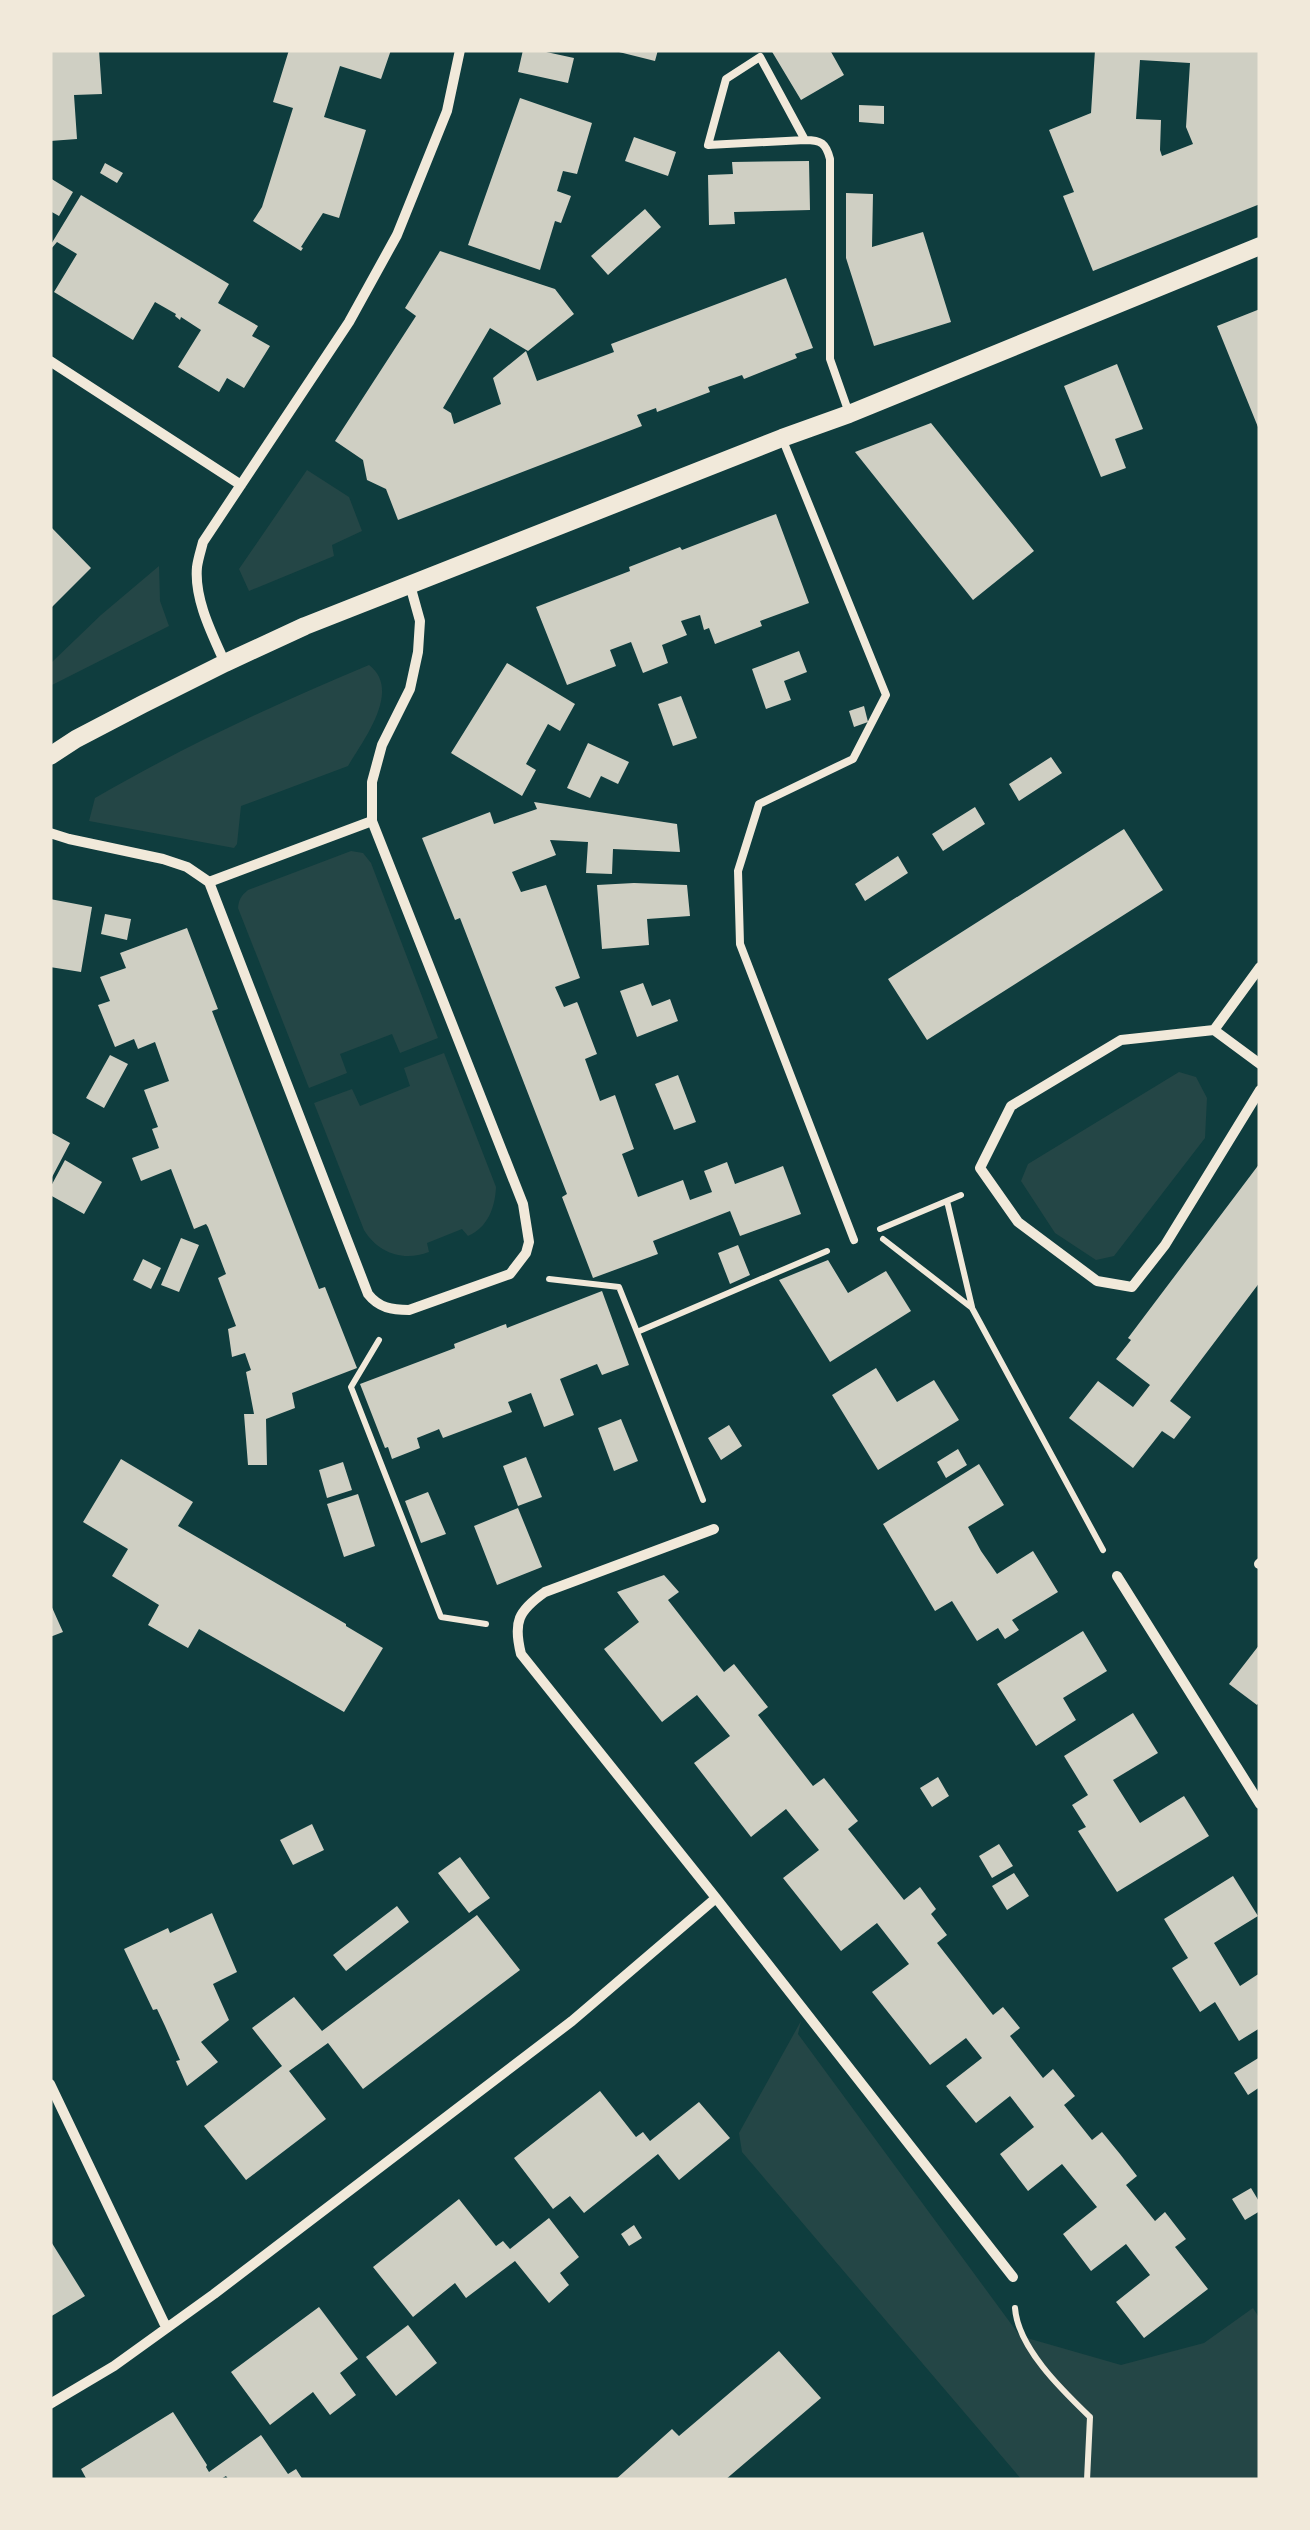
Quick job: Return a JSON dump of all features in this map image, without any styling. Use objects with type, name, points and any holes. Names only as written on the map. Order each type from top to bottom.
[{"type":"street","points":[[224,663],[207,622],[196,569],[203,542],[349,322],[397,235],[447,111],[460,50]]},
{"type":"street","points":[[50,756],[224,663],[305,626],[850,414],[1260,246]]},
{"type":"street","points":[[50,361],[240,485]]},
{"type":"street","points":[[50,833],[163,858],[187,867],[209,882],[368,1294],[376,1303],[410,1310],[510,1274],[526,1253],[523,1204],[372,821],[372,782],[382,744],[410,689],[418,652],[420,622],[410,585]]},
{"type":"street","points":[[209,882],[372,821]]},
{"type":"street","points":[[1214,1030],[1260,967]]},
{"type":"street","points":[[1260,1064],[1214,1030],[1121,1040],[1011,1106],[980,1168],[1018,1222],[1097,1280],[1132,1288],[1166,1245],[1260,1090]]},
{"type":"street","points":[[714,1529],[545,1592],[528,1604],[519,1617],[522,1654],[1012,2278]]},
{"type":"street","points":[[1117,1576],[1260,1804]]},
{"type":"street","points":[[50,2404],[114,2366],[214,2294],[572,2020],[716,1898]]},
{"type":"street","points":[[50,2084],[166,2328]]},
{"type":"lane","points":[[805,140],[760,57],[726,79],[708,145],[820,140],[827,147],[830,359],[850,414]]},
{"type":"lane","points":[[782,438],[886,694],[853,759],[760,804],[738,871],[740,944],[854,1240]]},
{"type":"path","points":[[972,1308],[874,1232],[990,1182]]},
{"type":"path","points":[[947,1201],[972,1308],[1117,1576]]},
{"type":"path","points":[[637,1332],[854,1240]]},
{"type":"path","points":[[510,1274],[619,1287],[714,1529]]},
{"type":"path","points":[[397,1310],[351,1387],[441,1617],[517,1629]]},
{"type":"path","points":[[1012,2278],[1016,2318],[1032,2352],[1058,2386],[1090,2417],[1087,2480]]},
{"type":"shaded area","points":[[307,470],[349,497],[362,531],[332,545],[334,556],[249,591],[239,569]]},
{"type":"shaded area","points":[[159,566],[160,601],[169,626],[50,686],[50,664]]},
{"type":"shaded area","points":[[369,665],[378,675],[381,701],[348,766],[241,806],[234,848],[89,821],[95,798],[128,779],[230,727]]},
{"type":"shaded area","points":[[351,851],[363,853],[371,863],[438,1038],[400,1053],[392,1034],[340,1054],[347,1073],[309,1088],[238,905],[248,890]]},
{"type":"shaded area","points":[[444,1053],[496,1187],[494,1202],[485,1222],[468,1236],[462,1229],[427,1243],[429,1252],[410,1256],[392,1253],[376,1245],[364,1230],[314,1103],[352,1089],[360,1106],[410,1086],[404,1068]]},
{"type":"shaded area","points":[[1179,1072],[1196,1077],[1207,1098],[1205,1138],[1114,1256],[1096,1260],[1055,1233],[1021,1181],[1028,1164]]},
{"type":"shaded area","points":[[801,2021],[798,2034],[1020,2336],[1121,2365],[1204,2343],[1253,2308],[1260,2319],[1260,2480],[1022,2480],[742,2152],[739,2133]]},
{"type":"building","points":[[50,50],[99,50],[102,94],[74,95],[77,139],[50,141]]},
{"type":"building","points":[[289,50],[391,50],[381,79],[340,66],[324,117],[366,130],[339,218],[323,213],[301,251],[253,221],[262,207],[293,108],[273,102]]},
{"type":"building","points":[[523,50],[574,58],[568,83],[518,72]]},
{"type":"building","points":[[611,50],[658,50],[655,61]]},
{"type":"building","points":[[771,50],[830,50],[844,75],[801,100]]},
{"type":"building","points":[[1095,50],[1260,50],[1260,204],[1093,271],[1063,196],[1074,192],[1049,130],[1091,113]],"holes":[[[1140,60],[1190,63],[1186,127],[1193,144],[1162,156],[1161,120],[1136,119]]]},
{"type":"building","points":[[520,98],[592,123],[577,174],[563,171],[557,191],[571,196],[561,223],[555,221],[540,270],[468,245]]},
{"type":"building","points":[[859,105],[884,106],[884,124],[859,122]]},
{"type":"building","points":[[634,137],[676,152],[668,176],[625,161]]},
{"type":"building","points":[[809,161],[810,210],[734,212],[735,224],[709,225],[708,175],[733,174],[732,162]]},
{"type":"building","points":[[105,163],[123,173],[117,183],[100,173]]},
{"type":"building","points":[[50,178],[73,192],[59,216],[50,211]]},
{"type":"building","points":[[846,193],[873,194],[872,247],[923,232],[951,322],[874,346],[846,258]]},
{"type":"building","points":[[81,195],[229,284],[218,303],[258,326],[252,336],[270,346],[244,388],[227,378],[219,392],[178,367],[201,330],[155,302],[133,340],[54,292],[77,254],[57,242],[51,249],[50,246]]},
{"type":"building","points":[[645,209],[661,227],[608,275],[591,256]]},
{"type":"building","points":[[440,251],[555,289],[574,314],[528,351],[490,328],[443,408],[451,413],[454,424],[501,404],[493,378],[526,351],[537,381],[614,352],[611,344],[786,278],[813,348],[744,379],[742,375],[708,387],[710,392],[657,412],[656,408],[637,415],[642,426],[398,520],[386,489],[367,480],[363,460],[335,441],[416,316],[405,308]]},
{"type":"building","points":[[1260,309],[1260,432],[1217,326]]},
{"type":"building","points":[[1117,364],[1143,429],[1115,439],[1126,468],[1101,477],[1064,386]]},
{"type":"building","points":[[931,423],[1034,551],[973,600],[855,452]]},
{"type":"building","points":[[776,514],[809,603],[760,621],[762,626],[715,644],[709,628],[704,630],[700,615],[681,621],[687,635],[662,645],[668,663],[643,673],[631,642],[610,650],[616,666],[567,685],[536,607],[680,547],[682,550]]},
{"type":"building","points":[[50,526],[91,568],[50,609]]},
{"type":"building","points":[[799,651],[807,672],[784,681],[791,700],[766,709],[752,669]]},
{"type":"building","points":[[507,663],[575,704],[560,731],[548,724],[526,764],[536,770],[522,796],[451,753]]},
{"type":"building","points":[[681,696],[697,738],[673,746],[658,704]]},
{"type":"building","points":[[864,706],[868,722],[854,727],[849,711]]},
{"type":"building","points":[[588,743],[629,762],[618,784],[601,776],[590,798],[567,788]]},
{"type":"building","points":[[1051,757],[1062,773],[1019,801],[1009,784]]},
{"type":"building","points":[[534,802],[677,824],[680,852],[613,849],[612,874],[586,873],[588,842],[550,840],[556,855],[512,872],[521,892],[546,885],[580,978],[555,987],[564,1007],[578,1004],[597,1054],[585,1059],[600,1101],[615,1095],[634,1149],[622,1154],[638,1197],[683,1180],[690,1200],[712,1192],[704,1171],[727,1162],[735,1184],[783,1166],[801,1214],[740,1236],[730,1211],[653,1241],[658,1254],[593,1278],[562,1197],[567,1194],[460,918],[455,920],[422,838],[490,812],[494,824],[537,809]]},
{"type":"building","points":[[975,807],[985,824],[943,851],[932,834]]},
{"type":"building","points":[[1124,829],[1163,890],[927,1040],[888,979]]},
{"type":"building","points":[[898,856],[908,873],[865,901],[855,884]]},
{"type":"building","points":[[597,885],[687,885],[690,916],[647,919],[649,945],[602,949]]},
{"type":"building","points":[[50,899],[92,907],[81,972],[50,967]]},
{"type":"building","points":[[105,914],[131,919],[127,940],[101,934]]},
{"type":"building","points":[[187,928],[218,1009],[212,1011],[283,1196],[319,1289],[325,1287],[357,1368],[292,1393],[295,1408],[266,1419],[267,1465],[248,1465],[244,1414],[254,1414],[246,1372],[251,1370],[245,1353],[232,1357],[228,1329],[236,1326],[218,1278],[226,1274],[208,1227],[206,1224],[194,1229],[171,1169],[141,1181],[132,1158],[159,1148],[152,1129],[158,1127],[144,1090],[169,1081],[155,1042],[138,1049],[134,1039],[115,1047],[98,1005],[110,1001],[100,977],[126,968],[120,953]]},
{"type":"building","points":[[643,983],[652,1006],[670,999],[678,1021],[637,1037],[620,991]]},
{"type":"building","points":[[110,1055],[128,1064],[104,1108],[86,1098]]},
{"type":"building","points":[[678,1075],[696,1122],[674,1130],[655,1084]]},
{"type":"building","points":[[50,1132],[70,1143],[50,1181]]},
{"type":"building","points":[[65,1160],[102,1182],[84,1214],[50,1195]]},
{"type":"building","points":[[1260,1163],[1260,1282],[1170,1401],[1191,1417],[1174,1439],[1162,1431],[1133,1468],[1069,1418],[1098,1381],[1133,1407],[1150,1385],[1116,1359]]},
{"type":"building","points":[[181,1238],[199,1245],[179,1292],[161,1285]]},
{"type":"building","points":[[738,1245],[750,1275],[730,1284],[718,1253]]},
{"type":"building","points":[[143,1259],[161,1268],[151,1289],[133,1280]]},
{"type":"building","points":[[828,1260],[848,1293],[886,1271],[911,1311],[830,1362],[779,1280]]},
{"type":"building","points":[[602,1291],[629,1365],[602,1375],[597,1364],[560,1379],[574,1415],[544,1427],[531,1393],[508,1402],[512,1412],[443,1438],[439,1429],[417,1438],[420,1448],[392,1459],[360,1384],[503,1325],[507,1328]]},
{"type":"building","points":[[876,1368],[897,1402],[934,1380],[959,1420],[878,1470],[832,1395]]},
{"type":"building","points":[[621,1419],[638,1461],[614,1471],[598,1428]]},
{"type":"building","points":[[729,1425],[742,1446],[721,1460],[708,1438]]},
{"type":"building","points":[[958,1449],[967,1465],[946,1478],[937,1462]]},
{"type":"building","points":[[526,1457],[542,1497],[518,1506],[503,1466]]},
{"type":"building","points":[[121,1459],[193,1502],[178,1526],[383,1648],[344,1712],[199,1629],[188,1648],[148,1625],[159,1605],[112,1576],[128,1549],[83,1522]]},
{"type":"building","points":[[343,1462],[352,1490],[327,1498],[319,1470]]},
{"type":"building","points":[[979,1464],[1004,1505],[968,1527],[981,1551],[997,1574],[1033,1551],[1058,1592],[1012,1620],[1019,1630],[1005,1639],[998,1628],[977,1641],[952,1601],[935,1611],[883,1524]]},
{"type":"building","points":[[428,1492],[446,1534],[421,1543],[405,1501]]},
{"type":"building","points":[[358,1494],[375,1546],[344,1557],[327,1504]]},
{"type":"building","points":[[518,1508],[542,1567],[497,1585],[474,1526]]},
{"type":"building","points":[[664,1575],[679,1592],[668,1600],[724,1672],[734,1664],[768,1707],[758,1715],[813,1786],[824,1778],[858,1821],[848,1829],[904,1900],[920,1887],[936,1909],[931,1914],[947,1935],[937,1943],[993,2015],[1003,2007],[1020,2028],[1010,2036],[1043,2078],[1053,2069],[1075,2096],[1064,2105],[1092,2140],[1102,2132],[1137,2176],[1126,2185],[1155,2221],[1165,2212],[1186,2239],[1175,2247],[1208,2289],[1144,2338],[1116,2302],[1150,2275],[1126,2244],[1091,2271],[1063,2234],[1097,2207],[1062,2164],[1028,2191],[1000,2154],[1034,2127],[1010,2096],[976,2123],[946,2086],[982,2058],[966,2038],[930,2065],[872,1992],[909,1964],[877,1923],[841,1951],[783,1878],[819,1850],[786,1809],[751,1837],[694,1763],[730,1736],[697,1695],[662,1722],[604,1649],[639,1622],[617,1592]]},
{"type":"building","points":[[50,1603],[63,1632],[50,1637]]},
{"type":"building","points":[[1083,1631],[1107,1671],[1063,1698],[1076,1720],[1036,1746],[997,1684]]},
{"type":"building","points":[[1260,1644],[1260,1701],[1257,1705],[1229,1684]]},
{"type":"building","points":[[1133,1713],[1158,1753],[1113,1780],[1140,1823],[1184,1796],[1209,1836],[1117,1892],[1078,1831],[1086,1827],[1072,1805],[1088,1795],[1064,1756]]},
{"type":"building","points":[[938,1777],[949,1796],[932,1807],[920,1788]]},
{"type":"building","points":[[312,1824],[324,1850],[293,1865],[280,1840]]},
{"type":"building","points":[[999,1844],[1013,1866],[992,1878],[979,1856]]},
{"type":"building","points":[[460,1857],[490,1898],[469,1913],[438,1873]]},
{"type":"building","points":[[1014,1873],[1029,1896],[1007,1910],[992,1886]]},
{"type":"building","points":[[1233,1876],[1258,1916],[1214,1943],[1240,1986],[1260,1973],[1260,2028],[1239,2041],[1215,2002],[1200,2012],[1172,1968],[1188,1958],[1164,1919]]},
{"type":"building","points":[[397,1906],[409,1922],[346,1971],[333,1955]]},
{"type":"building","points":[[212,1913],[237,1972],[213,1984],[229,2020],[201,2042],[218,2062],[187,2086],[165,2026],[157,2009],[153,2010],[124,1949]]},
{"type":"building","points":[[477,1915],[520,1970],[363,2089],[328,2043],[289,2071],[326,2119],[246,2180],[204,2126],[282,2066],[252,2028],[294,1997],[322,2031]]},
{"type":"building","points":[[1260,2057],[1260,2087],[1248,2095],[1234,2073]]},
{"type":"building","points":[[600,2091],[636,2137],[643,2132],[650,2141],[699,2102],[730,2138],[679,2180],[658,2154],[584,2213],[570,2196],[553,2209],[514,2158]]},
{"type":"building","points":[[1251,2188],[1260,2211],[1245,2220],[1232,2199]]},
{"type":"building","points":[[459,2199],[496,2246],[503,2241],[510,2249],[549,2218],[579,2257],[560,2273],[569,2285],[549,2303],[515,2261],[466,2298],[455,2283],[413,2317],[373,2267]]},
{"type":"building","points":[[634,2225],[642,2238],[629,2246],[621,2234]]},
{"type":"building","points":[[50,2240],[85,2296],[50,2317]]},
{"type":"building","points":[[319,2307],[358,2359],[340,2373],[356,2395],[330,2415],[313,2392],[270,2425],[231,2372]]},
{"type":"building","points":[[408,2325],[437,2363],[396,2396],[366,2357]]},
{"type":"building","points":[[779,2351],[821,2398],[725,2480],[615,2480],[672,2429],[679,2436]]},
{"type":"building","points":[[173,2412],[209,2472],[261,2435],[288,2474],[296,2469],[303,2480],[229,2480],[226,2476],[219,2480],[87,2480],[81,2469]]}]
